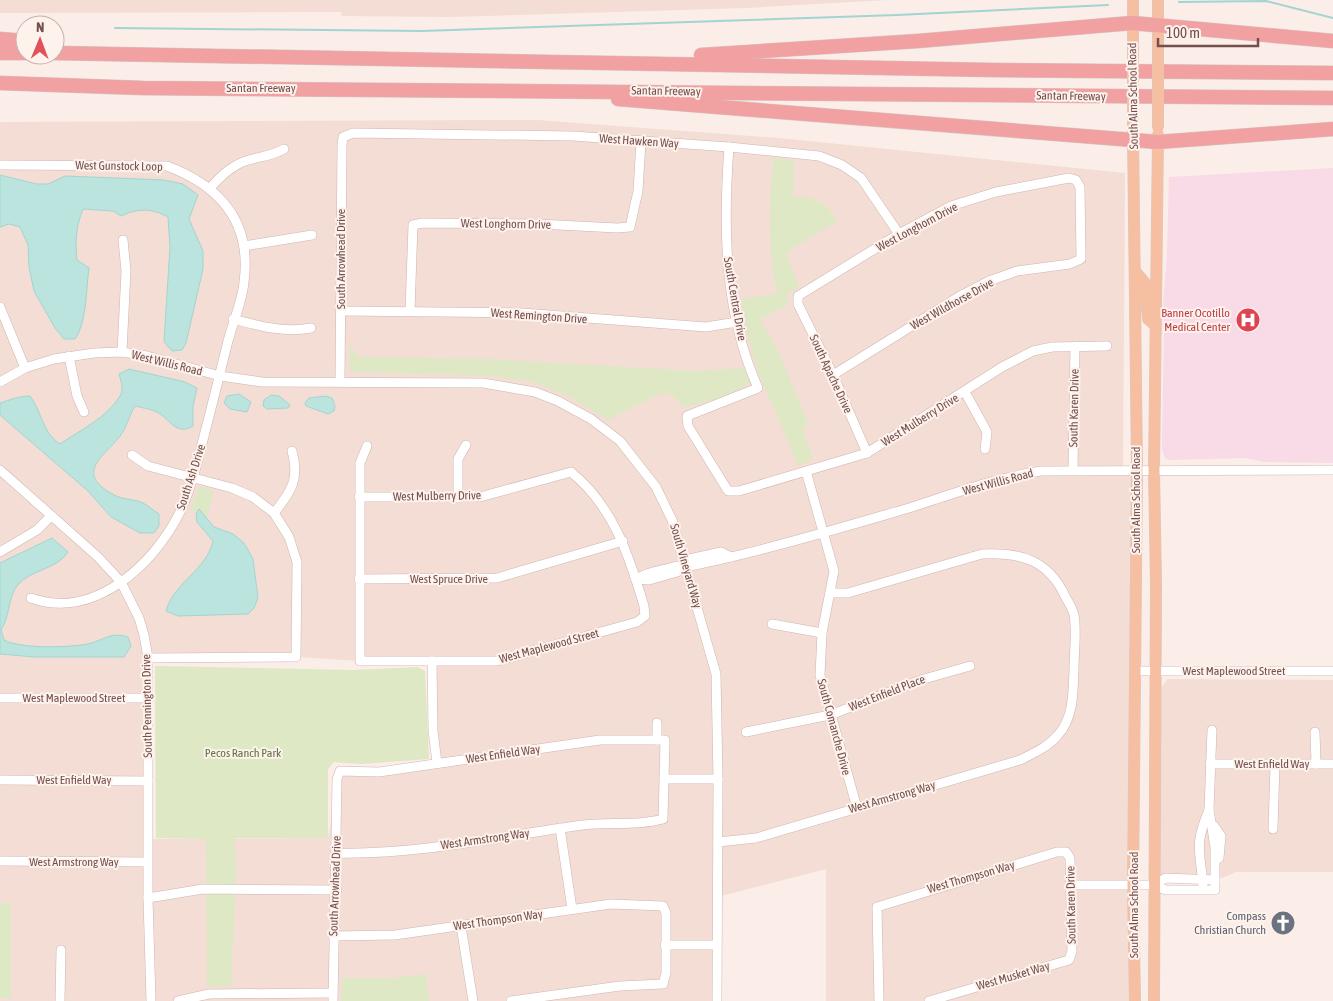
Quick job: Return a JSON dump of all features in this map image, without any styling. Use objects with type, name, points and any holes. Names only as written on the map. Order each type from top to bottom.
[{"type":"highway","points":[[579,61],[911,42],[1132,23],[1333,41]]},
{"type":"highway","points":[[0,39],[15,40]]},
{"type":"highway","points":[[65,45],[173,54]]},
{"type":"highway","points":[[0,53],[15,53]]},
{"type":"highway","name":"Santan Freeway","points":[[65,53],[579,61],[983,70],[1333,73]]},
{"type":"highway","name":"Santan Freeway","points":[[0,83],[143,88],[483,89],[1333,98]]},
{"type":"highway","points":[[0,92],[143,88]]},
{"type":"highway","points":[[483,89],[998,130],[1133,134],[1158,142],[1333,129]]},
{"type":"main road","name":"South Alma School Road","points":[[1133,0],[1137,470],[1133,886],[1135,1001]]},
{"type":"main road","name":"South Alma School Road","points":[[1154,1001],[1154,470],[1158,0]]},
{"type":"main road","points":[[998,130],[1016,135],[1118,143],[1127,151],[1134,177]]},
{"type":"main road","points":[[1136,272],[1145,283],[1148,319],[1155,325]]},
{"type":"street","name":"West Hawken Way","points":[[343,137],[353,133],[537,135],[730,147],[819,156],[842,165],[861,178],[899,234]]},
{"type":"street","name":"South Arrowhead Drive","points":[[340,381],[343,137]]},
{"type":"street","name":"West Longhorn Drive","points":[[410,311],[413,225],[422,223],[538,224],[630,227],[638,191],[641,141]]},
{"type":"street","name":"South Central Drive","points":[[728,491],[688,426],[687,416],[758,388],[747,361],[737,322],[726,246],[730,147]]},
{"type":"street","points":[[210,188],[221,175],[234,166],[247,160],[274,155],[284,149]]},
{"type":"street","name":"West Gunstock Loop","points":[[0,166],[167,166],[189,175],[210,188],[233,214],[244,246],[244,282],[220,376]]},
{"type":"street","name":"West Longhorn Drive","points":[[798,296],[899,234],[951,206],[996,192],[1069,178],[1076,180],[1080,187],[1081,259]]},
{"type":"street","points":[[244,246],[312,235]]},
{"type":"street","points":[[122,352],[126,271],[123,240]]},
{"type":"street","name":"West Wildhorse Drive","points":[[833,375],[960,296],[989,281],[1017,271],[1070,264],[1081,259]]},
{"type":"street","name":"South Apache Drive","points":[[798,296],[798,304],[833,375],[867,452]]},
{"type":"street","points":[[0,306],[25,368]]},
{"type":"street","name":"West Remington Drive","points":[[341,311],[522,313],[706,327],[737,322]]},
{"type":"street","points":[[234,319],[276,330],[297,331],[311,328]]},
{"type":"street","name":"West Mulberry Drive","points":[[728,491],[739,491],[867,452],[1002,367],[1033,351],[1075,346],[1107,346]]},
{"type":"street","name":"South Karen Drive","points":[[1073,470],[1075,346]]},
{"type":"street","name":"West Willis Road","points":[[0,382],[25,368],[69,356],[122,352],[147,356],[220,376],[262,382],[340,381]]},
{"type":"street","points":[[69,356],[77,396],[84,412]]},
{"type":"street","name":"South Ash Drive","points":[[30,598],[46,604],[71,603],[95,597],[121,582],[150,558],[166,537],[182,510],[193,478],[220,376]]},
{"type":"street","name":"South Vineyard Way","points":[[340,381],[483,383],[536,392],[558,400],[604,428],[633,455],[656,487],[672,520],[716,674],[718,779],[717,1001]]},
{"type":"street","points":[[965,392],[988,432],[985,449]]},
{"type":"street","points":[[359,578],[360,463],[368,446]]},
{"type":"street","points":[[458,498],[458,459],[466,446]]},
{"type":"street","points":[[274,513],[292,487],[297,468],[292,451]]},
{"type":"street","points":[[132,455],[148,466],[232,488],[253,497],[274,513],[289,537],[298,562],[296,657],[148,658]]},
{"type":"street","name":"South Pennington Drive","points":[[0,470],[98,557],[121,582],[139,618],[144,635],[148,658],[148,898],[152,1001]]},
{"type":"street","name":"West Willis Road","points":[[636,579],[650,580],[677,572],[684,565],[721,552],[731,557],[823,532],[1003,478],[1041,471],[1333,470]]},
{"type":"street","name":"South Comanche Drive","points":[[806,471],[834,571],[822,633],[820,676],[856,808]]},
{"type":"street","name":"West Mulberry Drive","points":[[359,497],[480,497],[571,472],[604,507],[623,541]]},
{"type":"street","points":[[0,552],[37,530],[51,516]]},
{"type":"street","points":[[623,541],[636,579]]},
{"type":"street","name":"West Spruce Drive","points":[[359,578],[497,578],[623,541]]},
{"type":"street","points":[[831,593],[848,593],[982,554],[1004,552],[1027,558],[1048,570],[1055,562]]},
{"type":"street","name":"West Armstrong Way","points":[[718,842],[756,838],[1020,760],[1043,748],[1059,734],[1073,698],[1074,615],[1060,583],[1048,570]]},
{"type":"street","name":"West Maplewood Street","points":[[359,578],[360,661],[497,661],[514,658],[637,622],[645,616],[636,579]]},
{"type":"street","points":[[772,624],[822,633]]},
{"type":"street","points":[[432,661],[433,731],[437,763]]},
{"type":"street","name":"West Enfield Place","points":[[746,732],[830,715],[924,679],[970,666]]},
{"type":"street","name":"West Maplewood Street","points":[[1135,671],[1333,671]]},
{"type":"street","name":"West Maplewood Street","points":[[0,698],[148,698]]},
{"type":"street","points":[[657,723],[661,740],[665,779],[718,779]]},
{"type":"street","points":[[1070,885],[1153,885],[1166,890],[1215,890],[1212,824],[1209,810],[1212,730]]},
{"type":"street","points":[[1315,732],[1316,764]]},
{"type":"street","name":"West Enfield Way","points":[[340,771],[378,772],[600,740],[661,740]]},
{"type":"street","name":"West Enfield Way","points":[[1210,764],[1333,764]]},
{"type":"street","points":[[1273,829],[1274,764]]},
{"type":"street","name":"South Arrowhead Drive","points":[[333,997],[336,890],[336,779],[340,771]]},
{"type":"street","name":"West Armstrong Way","points":[[336,853],[387,854],[606,822],[653,822],[663,819],[665,779]]},
{"type":"street","name":"West Enfield Way","points":[[0,780],[148,781]]},
{"type":"street","points":[[1204,890],[1198,848],[1199,836],[1209,810]]},
{"type":"street","points":[[560,828],[572,909]]},
{"type":"street","name":"West Thompson Way","points":[[879,1001],[877,907],[1057,852],[1066,852]]},
{"type":"street","name":"South Karen Drive","points":[[1066,852],[1070,858],[1072,951],[1069,960]]},
{"type":"street","name":"West Armstrong Way","points":[[0,861],[148,862]]},
{"type":"street","points":[[1153,885],[1166,878],[1215,880]]},
{"type":"street","points":[[148,898],[203,889],[336,890]]},
{"type":"street","name":"West Thompson Way","points":[[334,936],[395,935],[611,904],[663,906],[666,913],[665,946]]},
{"type":"street","points":[[461,926],[473,1001]]},
{"type":"street","points":[[511,1001],[620,986],[663,984],[666,973],[665,946],[716,945]]},
{"type":"street","points":[[60,1001],[61,950]]},
{"type":"street","name":"West Musket Way","points":[[929,1001],[1069,960]]},
{"type":"street","points":[[178,1001],[209,994],[333,997]]},
{"type":"shaded area","points":[[0,0],[887,0],[746,8],[449,17],[342,16],[341,12],[0,13]]},
{"type":"shaded area","points":[[537,120],[779,138],[1125,173],[1123,469],[1137,470],[1134,774],[1128,785],[1130,1001],[826,1001],[826,869],[717,897],[717,1001],[0,1001],[0,122]],"holes":[[[296,657],[360,661],[432,662],[437,763],[340,771],[328,838],[148,839],[148,658]]]},
{"type":"shaded area","name":"Banner Ocotillo Medical Center","points":[[1333,168],[1333,463],[1265,462],[1244,458],[1168,460],[1165,458],[1162,449],[1163,305],[1167,257],[1169,177]]},
{"type":"shaded area","points":[[1168,679],[1333,680],[1333,872],[1236,872],[1222,878],[1158,878],[1160,689]]},
{"type":"green space","points":[[774,157],[794,161],[793,196],[819,201],[824,204],[837,221],[786,253],[799,287],[788,293],[787,305],[760,319],[779,353],[808,423],[803,429],[813,460],[798,465],[758,372],[748,337],[741,299],[777,294],[770,226]]},
{"type":"green space","points":[[350,345],[359,357],[493,359],[691,371],[744,368],[750,383],[718,398],[684,407],[670,393],[657,395],[608,420],[566,395],[533,382],[492,376],[353,372],[349,368]]},
{"type":"green space","points":[[201,487],[214,490],[207,518],[200,510],[196,514],[190,508],[198,489]]},
{"type":"green space","name":"Pecos Ranch Park","points":[[155,666],[354,670],[417,667],[425,671],[429,759],[361,764],[334,762],[328,769],[328,838],[235,838],[236,876],[231,986],[207,987],[206,839],[156,838]]},
{"type":"green space","points":[[0,903],[11,903],[11,998],[0,998]]},
{"type":"green space","points":[[426,974],[429,1001],[341,1001],[342,978],[392,978]]},
{"type":"water","points":[[0,175],[37,184],[48,184],[65,176],[164,180],[183,184],[198,195],[189,219],[203,251],[203,269],[186,343],[182,350],[172,351],[164,342],[170,247],[168,217],[145,210],[121,216],[113,211],[83,209],[77,228],[76,246],[77,260],[89,268],[85,305],[82,324],[75,339],[64,339],[55,328],[34,291],[29,267],[28,245],[20,227],[9,224],[0,227]]},
{"type":"water","points":[[129,369],[185,382],[197,388],[193,406],[193,426],[187,429],[178,428],[159,413],[135,406],[122,433],[96,465],[95,479],[102,487],[118,497],[143,503],[159,514],[159,526],[154,533],[140,533],[111,517],[88,491],[0,415],[0,403],[18,397],[30,396],[49,434],[60,444],[93,423],[115,404],[122,391],[119,374]]},
{"type":"water","points":[[239,394],[251,402],[247,412],[230,409],[224,403],[227,396]]},
{"type":"water","points":[[271,395],[279,396],[290,405],[288,408],[267,409],[263,406],[264,400]]},
{"type":"water","points":[[326,396],[332,398],[335,406],[334,411],[328,414],[306,406],[305,403],[309,398]]},
{"type":"water","points":[[199,509],[214,527],[233,534],[244,543],[253,559],[258,598],[254,608],[248,614],[178,616],[166,611],[176,592],[204,561],[213,541],[197,522],[196,514]]},
{"type":"water","points":[[52,538],[68,552],[57,563],[22,580],[14,590],[1,630],[4,640],[22,645],[60,647],[84,645],[118,635],[128,637],[131,646],[124,657],[35,657],[0,654],[0,563]]},
{"type":"waterway","points":[[1179,2],[1266,1],[1333,18]]},
{"type":"waterway","points":[[115,28],[422,31],[897,15],[1108,5]]},
{"type":"place","name":"Banner Ocotillo Medical Center","points":[[1248,320]]},
{"type":"place","name":"Compass Christian Church","points":[[1283,923]]}]
